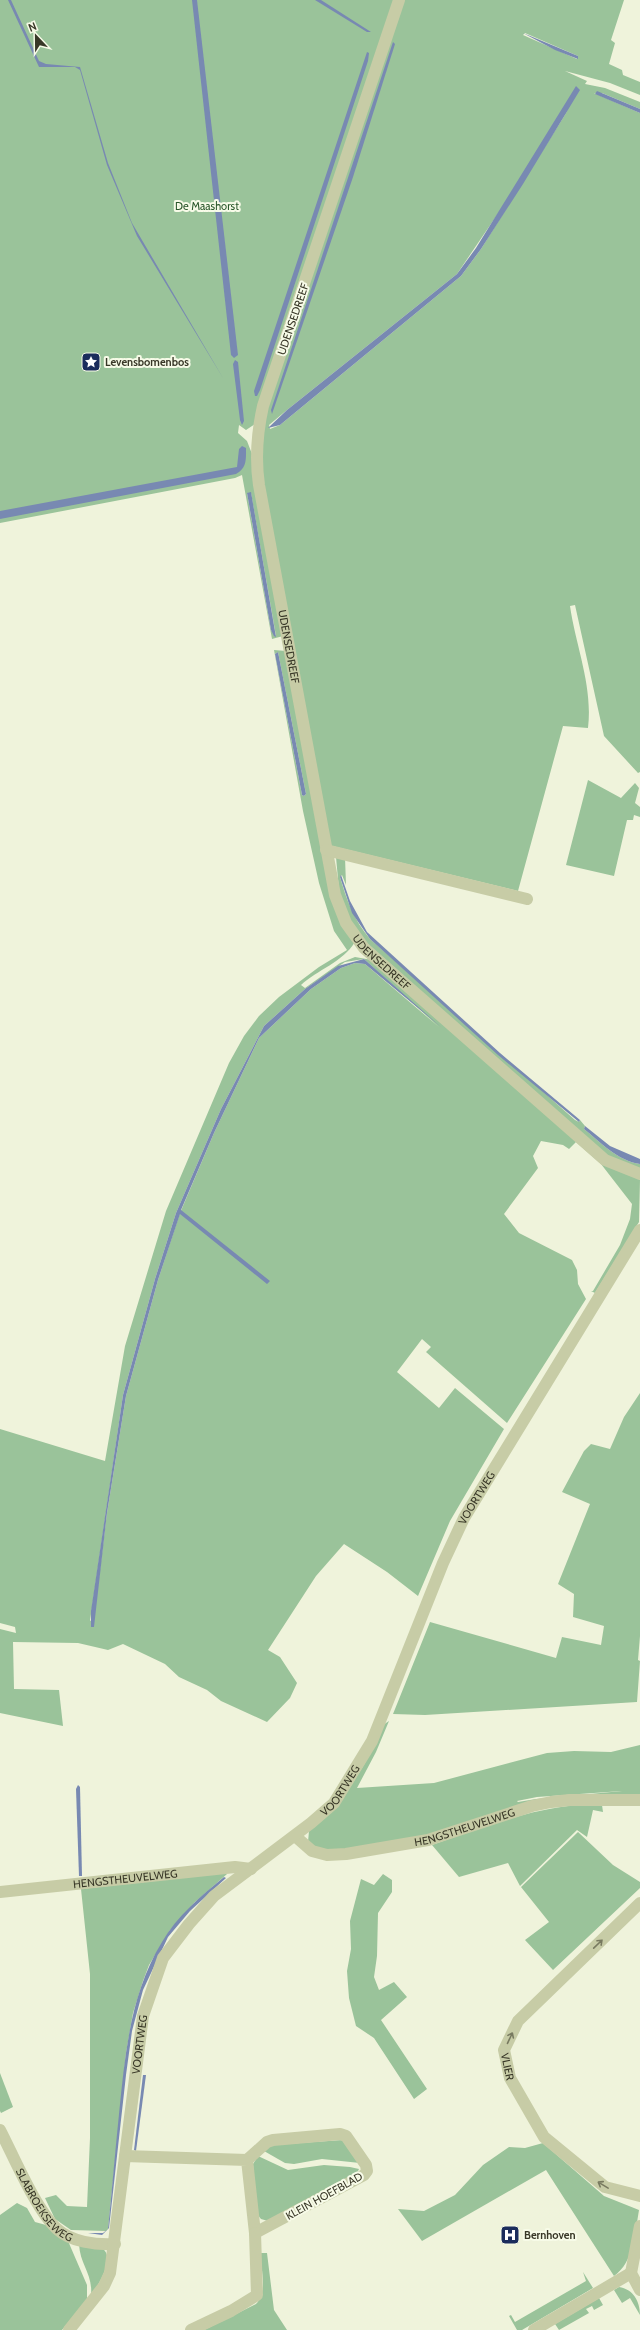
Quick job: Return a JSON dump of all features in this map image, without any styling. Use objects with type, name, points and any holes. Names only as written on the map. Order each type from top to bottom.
[{"type":"street","name":"UDENSEDREEF","points":[[399,0],[263,406],[257,436],[256,464],[259,486],[335,895],[346,923],[364,948],[606,1160],[640,1174]]},
{"type":"street","points":[[326,850],[527,899]]},
{"type":"street","name":"VOORTWEG","points":[[73,2328],[104,2286],[110,2273],[115,2244],[143,2016],[163,1958],[189,1924],[214,1896],[295,1836],[334,1803],[372,1741],[440,1570],[464,1518],[640,1230]]},
{"type":"street","name":"HENGSTHEUVELWEG","points":[[295,1836],[312,1851],[327,1855],[346,1854],[428,1840],[532,1806],[551,1802],[640,1800]]},
{"type":"street","name":"HENGSTHEUVELWEG","points":[[0,1892],[235,1867],[251,1869]]},
{"type":"street","name":"VLIER","points":[[640,1903],[518,2021],[504,2050],[510,2078],[544,2137],[605,2188],[640,2196]]},
{"type":"street","name":"SLABROEKSEWEG","points":[[0,2130],[45,2215],[57,2229],[73,2239],[102,2244],[115,2244]]},
{"type":"street","name":"KLEIN HOEFBLAD","points":[[247,2160],[267,2142],[273,2140],[340,2134],[346,2136],[366,2166],[367,2171],[364,2175],[255,2233]]},
{"type":"street","points":[[125,2156],[247,2160],[255,2233],[257,2295],[231,2311],[191,2330]]},
{"type":"street","points":[[640,2226],[631,2273],[640,2290]]},
{"type":"street","points":[[534,2330],[631,2273]]},
{"type":"green space","name":"De Maashorst","points":[[0,0],[624,0],[611,40],[615,43],[609,64],[622,70],[623,75],[640,82],[640,95],[610,83],[565,71],[587,81],[585,84],[605,88],[640,102],[640,109],[602,93],[594,93],[640,113],[640,772],[638,773],[604,736],[575,605],[570,606],[586,682],[589,712],[588,728],[563,726],[518,891],[328,845],[260,476],[255,424],[246,430],[239,425],[238,433],[247,441],[252,454],[283,636],[272,639],[242,475],[235,478],[0,523]],"holes":[[[525,33],[578,56],[577,59],[523,35]],[[568,110],[481,249],[461,276],[280,425],[270,429],[269,425],[287,410],[457,274]],[[247,493],[251,493],[276,636],[271,630]]]},
{"type":"green space","points":[[274,650],[286,651],[328,880],[355,942],[344,955],[301,985],[305,988],[340,963],[355,957],[372,960],[579,1142],[640,1180],[639,1222],[595,1293],[591,1291],[593,1291],[620,1245],[630,1219],[632,1204],[601,1164],[576,1142],[569,1149],[563,1145],[541,1141],[533,1156],[538,1168],[504,1214],[519,1233],[572,1260],[577,1270],[578,1284],[586,1299],[507,1423],[426,1352],[431,1347],[422,1339],[397,1372],[439,1408],[455,1388],[504,1429],[450,1521],[418,1596],[387,1572],[344,1544],[316,1576],[268,1650],[280,1657],[297,1683],[290,1698],[267,1722],[221,1701],[207,1690],[179,1677],[165,1664],[123,1644],[108,1650],[78,1643],[13,1642],[14,1689],[59,1690],[63,1726],[0,1713],[0,1629],[16,1633],[15,1627],[0,1623],[0,1429],[105,1461],[125,1346],[166,1211],[229,1063],[244,1036],[259,1016],[279,997],[319,967],[347,950],[334,931],[319,883],[303,811]],"holes":[[[278,652],[306,794],[304,796],[302,795],[275,654]],[[364,959],[439,1027],[365,964],[355,963],[341,968],[311,989],[259,1038],[214,1133],[180,1213],[158,1280],[126,1396],[107,1513],[94,1618],[90,1621],[123,1395],[155,1279],[176,1213],[221,1109],[264,1026],[305,989],[345,962]]]},
{"type":"green space","points":[[588,780],[621,798],[635,783],[639,788],[635,803],[640,807],[640,817],[634,815],[633,820],[627,820],[614,876],[566,865]]},
{"type":"green space","points":[[336,857],[345,857],[346,885],[342,875],[340,877],[348,902],[355,917],[370,939],[575,1120],[579,1122],[580,1120],[585,1126],[584,1129],[617,1155],[640,1164],[640,1170],[602,1153],[360,937],[340,901]]},
{"type":"green space","points":[[640,1393],[640,1636],[638,1660],[640,1661],[637,1702],[425,1715],[393,1714],[430,1622],[556,1658],[562,1637],[601,1645],[604,1626],[573,1617],[574,1594],[558,1584],[590,1504],[562,1492],[584,1451],[591,1444],[610,1449],[624,1417]]},
{"type":"green space","points":[[389,1721],[376,1752],[357,1788],[434,1783],[547,1753],[574,1751],[611,1752],[640,1745],[640,1797],[584,1797],[429,1836],[343,1851],[321,1850],[308,1842],[309,1831],[333,1807],[353,1782],[369,1756],[383,1725]],"holes":[[[622,1791],[517,1801],[537,1797]]]},
{"type":"green space","points":[[602,1805],[603,1812],[593,1810],[587,1837],[577,1830],[520,1886],[508,1863],[459,1877],[432,1845],[521,1815],[558,1807]]},
{"type":"green space","points":[[578,1832],[613,1865],[640,1882],[640,1888],[553,1970],[525,1940],[549,1922],[521,1887]]},
{"type":"green space","points":[[227,1874],[195,1902],[170,1930],[149,1965],[133,2013],[126,2053],[108,2229],[106,2231],[71,2230],[55,2219],[45,2198],[56,2195],[67,2206],[87,2207],[90,2138],[90,1974],[81,1889]]},
{"type":"green space","points":[[383,1874],[392,1880],[392,1892],[378,1913],[377,1956],[374,1977],[379,1990],[394,1982],[407,1997],[381,2020],[427,2089],[414,2099],[374,2038],[356,2026],[349,1998],[347,1971],[351,1949],[350,1921],[361,1879],[374,1885]]},
{"type":"green space","points":[[0,2073],[13,2107],[1,2113],[0,2111]]},
{"type":"green space","points":[[342,2140],[360,2163],[322,2159],[294,2164],[285,2163],[264,2151],[272,2145]]},
{"type":"green space","points":[[543,2143],[604,2196],[639,2210],[635,2237],[630,2255],[621,2270],[614,2276],[546,2170],[422,2241],[398,2209],[424,2211],[455,2195],[483,2165],[509,2147],[525,2148]]},
{"type":"green space","points":[[258,2156],[288,2170],[324,2165],[359,2169],[356,2175],[268,2221],[261,2219],[256,2213],[253,2164]]},
{"type":"green space","points":[[17,2203],[27,2208],[35,2222],[46,2225],[68,2241],[87,2285],[87,2300],[62,2330],[0,2330],[0,2215]]},
{"type":"green space","points":[[79,2244],[101,2248],[107,2257],[105,2271],[91,2295],[90,2281]]},
{"type":"green space","points":[[260,2253],[267,2253],[274,2310],[287,2330],[204,2330],[256,2304],[260,2299],[263,2280]]},
{"type":"green space","points":[[583,2272],[593,2288],[522,2330],[517,2330],[509,2316],[511,2315],[515,2322],[586,2281]]},
{"type":"green space","points":[[619,2287],[628,2290],[635,2296],[639,2305],[640,2315],[630,2298],[622,2303],[614,2290]]},
{"type":"green space","points":[[599,2298],[603,2305],[594,2310],[592,2306],[586,2309],[589,2313],[559,2330],[555,2324]]},
{"type":"water","points":[[8,0],[11,0],[39,61],[46,64],[80,67],[108,163],[132,223],[223,378],[137,236],[107,165],[80,70],[75,67],[39,67]]},
{"type":"water","points":[[192,0],[197,0],[238,355],[234,358],[231,355]]},
{"type":"water","points":[[315,0],[321,0],[371,32],[367,32]]},
{"type":"water","points":[[523,33],[578,56],[578,59],[555,50]]},
{"type":"water","points":[[393,42],[395,44],[353,177],[272,414],[271,410]]},
{"type":"water","points":[[367,52],[369,53],[368,61],[260,390],[257,396],[255,396],[254,391]]},
{"type":"water","points":[[576,86],[580,90],[523,184],[481,249],[461,276],[280,425],[268,428],[287,410],[457,274],[476,248]]},
{"type":"water","points":[[597,91],[640,109],[640,113],[595,94]]},
{"type":"water","points":[[235,360],[238,362],[244,421],[242,425],[240,420],[233,364]]},
{"type":"water","points":[[242,446],[246,448],[245,463],[240,472],[236,474],[0,519],[0,511],[237,467],[239,449]]},
{"type":"water","points":[[251,492],[276,637],[271,630],[247,493]]},
{"type":"water","points":[[278,652],[306,794],[304,796],[302,795],[275,654]]},
{"type":"water","points":[[341,875],[350,901],[367,932],[500,1053],[580,1120],[579,1122],[498,1055],[370,939],[352,913],[340,877]]},
{"type":"water","points":[[364,959],[441,1027],[365,964],[355,963],[341,968],[311,989],[259,1038],[214,1133],[181,1210],[270,1281],[267,1284],[180,1214],[158,1280],[126,1396],[107,1513],[94,1627],[91,1627],[91,1611],[123,1395],[155,1279],[176,1213],[221,1109],[264,1026],[305,989],[338,966]]},
{"type":"water","points":[[585,1126],[610,1146],[640,1159],[640,1164],[617,1155],[584,1129]]},
{"type":"water","points":[[78,1785],[80,1787],[82,1876],[79,1876],[76,1789]]},
{"type":"water","points":[[224,1877],[226,1878],[190,1911],[168,1937],[143,1990],[132,2031],[108,2229],[121,2092],[127,2047],[136,2004],[151,1962],[168,1933],[182,1915],[198,1899]]},
{"type":"water","points":[[143,2075],[146,2075],[136,2151],[134,2150]]},
{"type":"water","points":[[108,2229],[102,2235],[88,2233],[103,2233]]},
{"type":"place","name":"Levensbomenbos","points":[[91,362]]},
{"type":"place","name":"Bernhoven","points":[[510,2235]]}]
